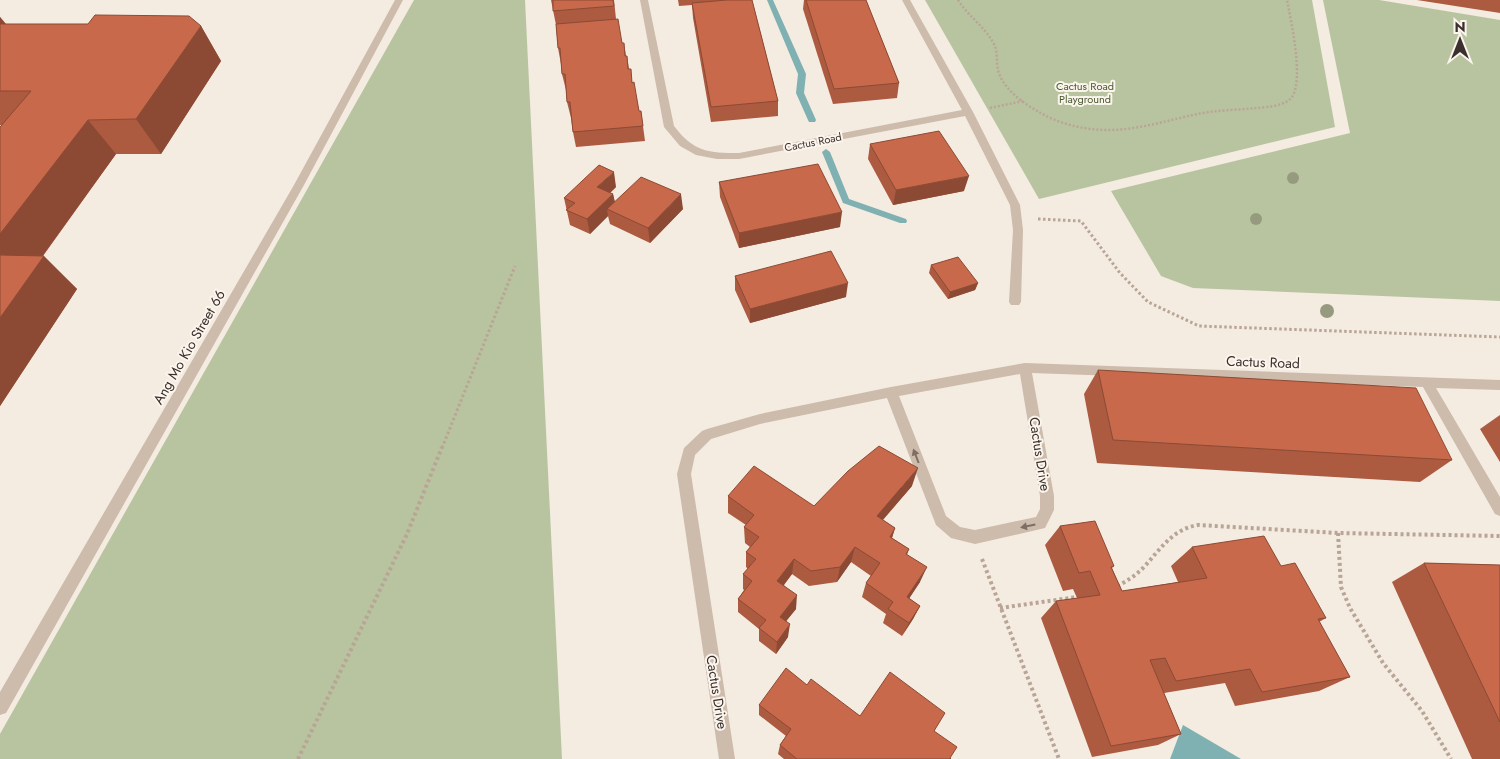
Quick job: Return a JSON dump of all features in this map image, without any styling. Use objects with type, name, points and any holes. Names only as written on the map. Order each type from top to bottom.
[{"type":"street","name":"Ang Mo Kio Street 66","points":[[0,707],[299,185],[399,0]]},
{"type":"street","name":"Cactus Road","points":[[644,0],[669,127],[680,142],[704,156],[739,156],[968,112]]},
{"type":"street","points":[[906,0],[968,112],[1014,205],[1017,218],[1018,255],[1015,302]]},
{"type":"street","name":"Cactus Road","points":[[1025,368],[1500,386]]},
{"type":"street","name":"Cactus Drive","points":[[727,759],[684,474],[689,452],[707,435],[760,419],[891,392],[1025,368],[1047,496],[1047,510],[1040,523],[975,537]]},
{"type":"street","points":[[1427,383],[1500,510]]},
{"type":"street","points":[[891,392],[941,520],[956,533],[975,537]]},
{"type":"path","points":[[958,0],[966,13],[993,42],[1002,79],[1008,88],[1023,101],[1041,114],[1064,122],[1088,128],[1109,130],[1133,128],[1217,110],[1284,103],[1292,96],[1295,87],[1296,51],[1287,0]]},
{"type":"path","points":[[968,112],[1023,101]]},
{"type":"path","points":[[1017,218],[1081,221],[1120,273],[1148,302],[1199,326],[1500,337]]},
{"type":"path","points":[[298,759],[407,534],[515,266]]},
{"type":"path","points":[[1113,588],[1128,581],[1143,570],[1165,542],[1180,530],[1198,525],[1338,533],[1500,536]]},
{"type":"path","points":[[1338,533],[1341,587],[1350,608],[1383,663],[1422,711],[1451,759]]},
{"type":"path","points":[[975,537],[1000,608],[1059,759]]},
{"type":"path","points":[[1000,608],[1077,597]]},
{"type":"green space","points":[[414,0],[525,0],[562,759],[0,759],[0,734]]},
{"type":"green space","name":"Cactus Road Playground","points":[[925,0],[1312,0],[1335,127],[1039,199]]},
{"type":"green space","points":[[1323,0],[1379,0],[1500,20],[1500,301],[1193,288],[1161,276],[1111,191],[1350,133]]},
{"type":"water","points":[[1183,725],[1241,759],[1170,759]]},
{"type":"building","points":[[553,0],[613,0],[614,6],[553,11]]},
{"type":"building","points":[[752,0],[778,101],[711,107],[692,3]]},
{"type":"building","points":[[806,0],[866,0],[899,83],[834,89]]},
{"type":"building","points":[[95,15],[189,16],[201,26],[136,119],[88,120],[0,234],[0,127],[31,91],[0,91],[0,24],[88,24]]},
{"type":"building","points":[[618,19],[625,56],[627,56],[628,69],[631,69],[632,83],[634,82],[643,126],[573,132],[570,102],[567,102],[565,74],[562,74],[556,24]]},
{"type":"building","points":[[939,131],[969,176],[896,190],[870,144]]},
{"type":"building","points":[[818,164],[842,212],[739,233],[719,182]]},
{"type":"building","points":[[599,165],[614,172],[597,187],[613,194],[587,219],[566,210],[575,203],[564,198]]},
{"type":"building","points":[[641,177],[681,194],[648,228],[607,209]]},
{"type":"building","points":[[831,251],[848,283],[750,309],[735,276]]},
{"type":"building","points":[[0,255],[44,256],[0,318]]},
{"type":"building","points":[[958,257],[978,283],[950,292],[931,265]]},
{"type":"building","points":[[1098,370],[1416,388],[1452,460],[1113,440]]},
{"type":"building","points":[[879,446],[918,468],[877,516],[895,528],[890,537],[909,549],[906,554],[927,567],[907,597],[920,606],[909,623],[888,609],[893,602],[866,583],[880,563],[855,547],[840,567],[811,571],[794,559],[777,581],[797,595],[780,617],[790,624],[777,642],[759,628],[766,620],[738,599],[752,581],[743,574],[756,559],[746,552],[759,537],[744,527],[754,515],[728,496],[754,466],[814,506],[848,471]]},
{"type":"building","points":[[1095,521],[1114,566],[1111,567],[1122,591],[1207,578],[1192,547],[1264,536],[1281,566],[1295,563],[1326,618],[1318,619],[1350,677],[1262,692],[1250,669],[1176,681],[1165,658],[1150,660],[1181,734],[1111,746],[1056,601],[1100,595],[1090,571],[1079,573],[1060,526]]},
{"type":"building","points":[[1424,563],[1500,565],[1500,722]]},
{"type":"building","points":[[786,668],[807,685],[811,679],[860,716],[890,672],[945,713],[934,731],[957,747],[951,759],[797,759],[780,745],[791,729],[759,705]]},
{"type":"waterway","points":[[770,0],[802,74],[800,93],[812,120]]},
{"type":"waterway","points":[[826,152],[846,201],[903,221]]}]
